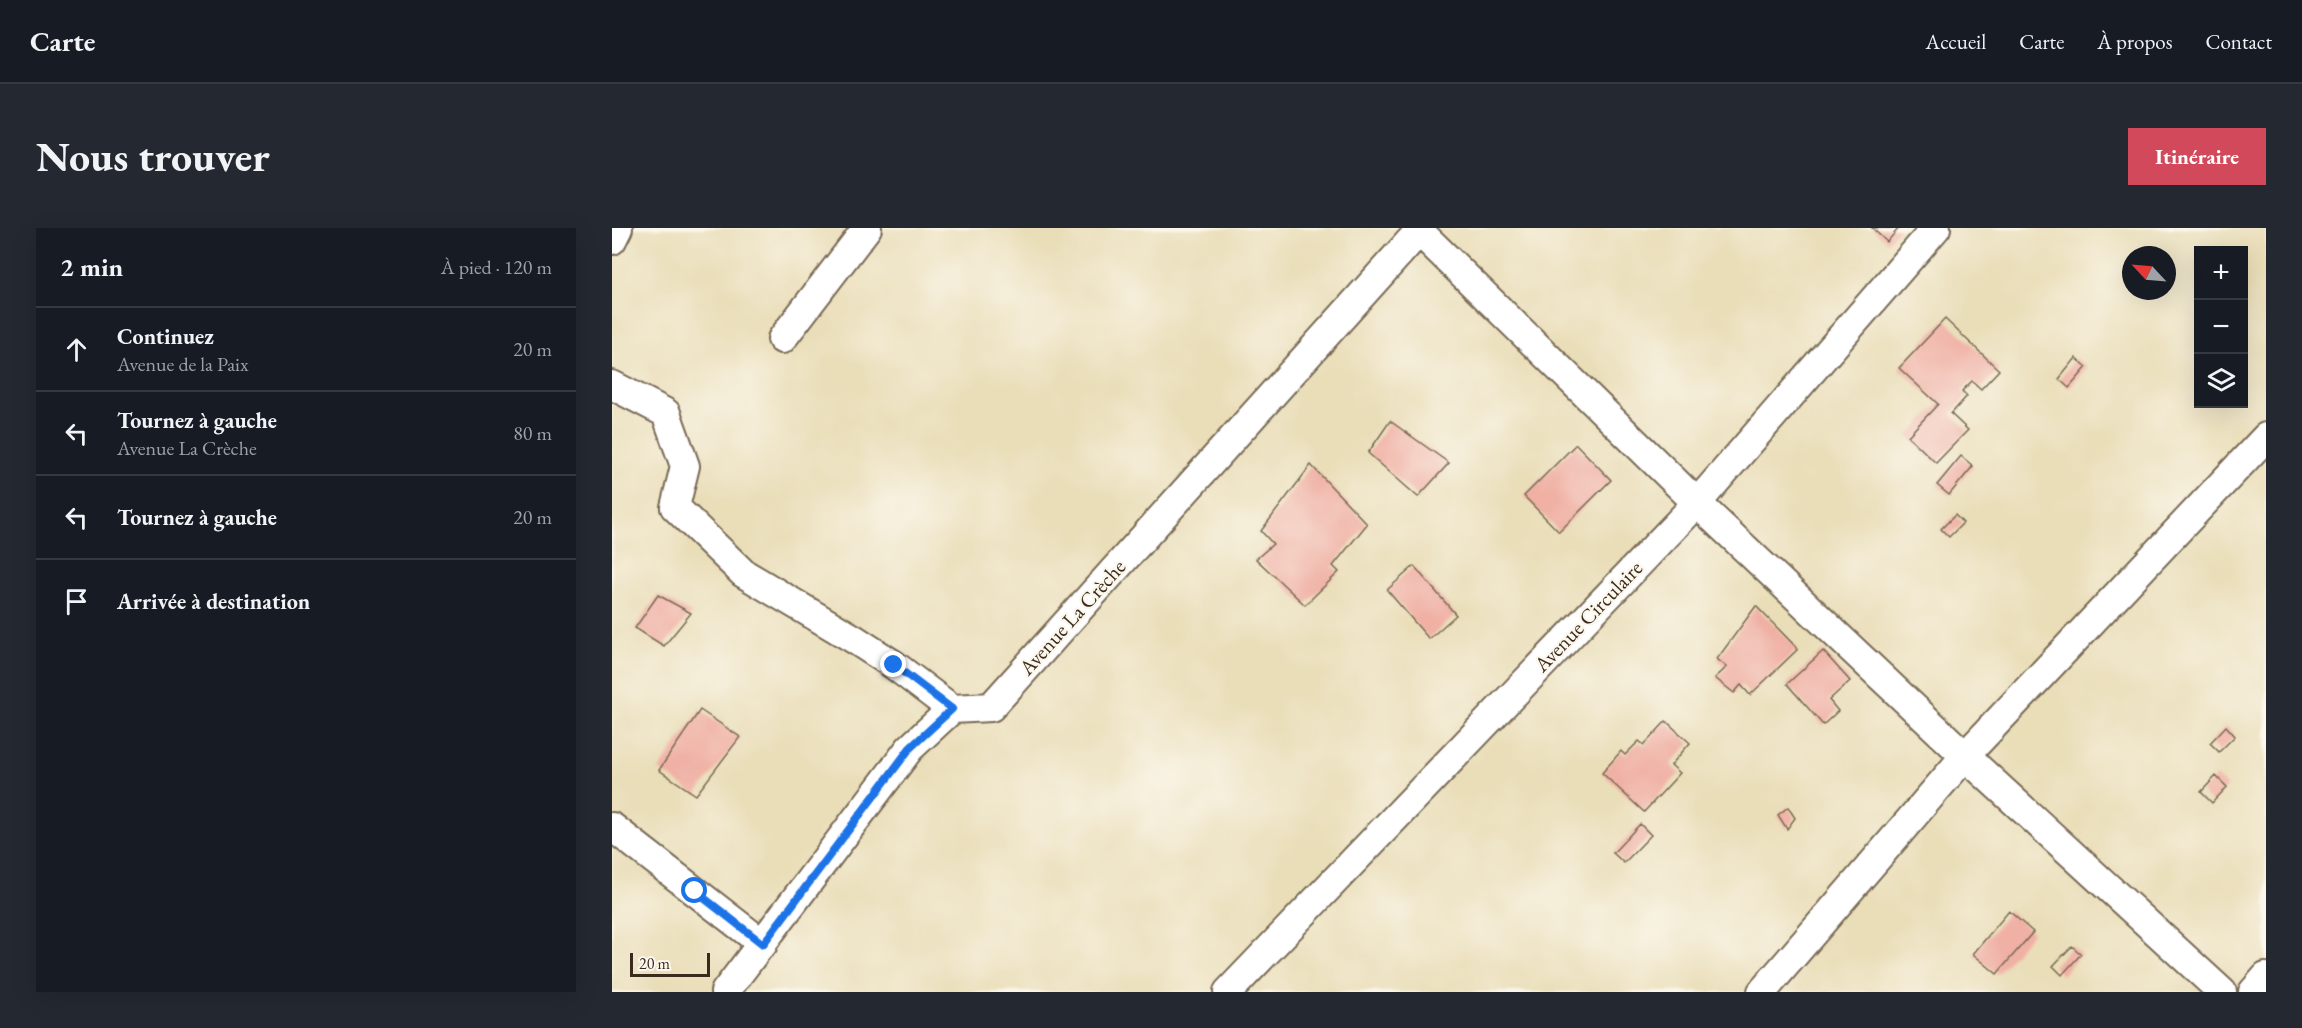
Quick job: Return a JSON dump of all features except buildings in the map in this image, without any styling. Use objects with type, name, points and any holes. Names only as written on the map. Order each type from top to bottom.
[{"type":"street","points":[[612,240],[618,228]]},
{"type":"street","points":[[782,339],[867,228]]},
{"type":"street","name":"Avenue Circulaire","points":[[1228,992],[1697,503],[1936,228]]},
{"type":"street","points":[[1420,230],[1697,503],[1965,756],[2222,992]]},
{"type":"street","name":"Avenue La Crèche","points":[[952,709],[991,706],[1420,230]]},
{"type":"street","points":[[612,385],[666,413],[685,466],[675,507],[743,573],[894,665],[952,709],[910,748],[725,992]]},
{"type":"street","points":[[1762,992],[1965,756],[2266,437]]},
{"type":"street","points":[[612,827],[763,944]]},
{"type":"street","points":[[2253,992],[2266,977]]},
{"type":"route","points":[[695,891],[763,944],[910,748],[952,709],[894,665]]}]
